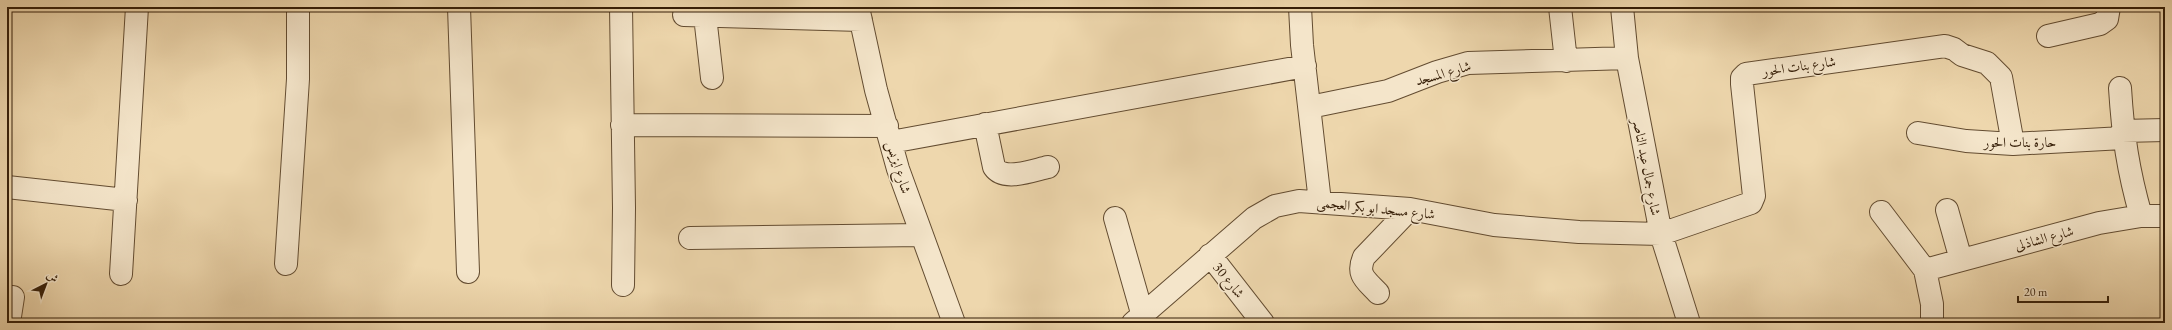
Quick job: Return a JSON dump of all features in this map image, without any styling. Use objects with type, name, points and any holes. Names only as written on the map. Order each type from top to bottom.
[{"type":"street","points":[[121,274],[137,7]]},
{"type":"street","points":[[286,264],[298,79],[298,7]]},
{"type":"street","points":[[459,7],[468,272]]},
{"type":"street","points":[[621,7],[624,208],[622,285]]},
{"type":"street","points":[[1300,7],[1320,202]]},
{"type":"street","points":[[1560,7],[1566,61]]},
{"type":"street","name":"شارع جمال عبد الناصر","points":[[1622,7],[1627,58],[1661,234],[1689,323]]},
{"type":"street","points":[[2048,36],[2100,24],[2106,20],[2108,7]]},
{"type":"street","points":[[684,15],[705,16],[859,10]]},
{"type":"street","name":"شارع ايزيس","points":[[859,10],[876,90],[898,169],[954,323]]},
{"type":"street","points":[[705,16],[712,78]]},
{"type":"street","name":"شارع بنات الحور","points":[[1661,234],[1748,204],[1754,200],[1742,84],[1742,78],[1746,74],[1945,46],[1954,49],[1962,55],[1987,63],[2000,77],[2013,144]]},
{"type":"street","name":"شارع المسجد","points":[[1310,107],[1388,91],[1438,72],[1468,63],[1627,58]]},
{"type":"street","points":[[622,125],[889,134],[985,124],[1305,66]]},
{"type":"street","points":[[2120,88],[2123,135],[2129,174],[2141,216]]},
{"type":"street","points":[[985,124],[994,168],[997,172],[1010,174],[1048,167]]},
{"type":"street","name":"حارة بنات الحور","points":[[1918,133],[1966,141],[2013,144],[2165,130]]},
{"type":"street","points":[[7,187],[126,200]]},
{"type":"street","name":"شارع مسجد ابو بكر العجمى","points":[[1138,318],[1254,218],[1275,206],[1299,201],[1410,209],[1494,225],[1579,232],[1661,234]]},
{"type":"street","points":[[1378,293],[1362,276],[1360,267],[1364,257],[1410,209]]},
{"type":"street","points":[[1947,210],[1960,260]]},
{"type":"street","points":[[1881,212],[1925,270],[1932,304],[1932,323]]},
{"type":"street","name":"شارع الشاذلى","points":[[1925,270],[2099,223],[2141,216],[2165,216]]},
{"type":"street","points":[[1115,218],[1138,318]]},
{"type":"street","points":[[690,238],[922,234]]},
{"type":"street","name":"شارع 30","points":[[1210,255],[1263,323]]},
{"type":"street","points":[[10,323],[13,297]]}]
